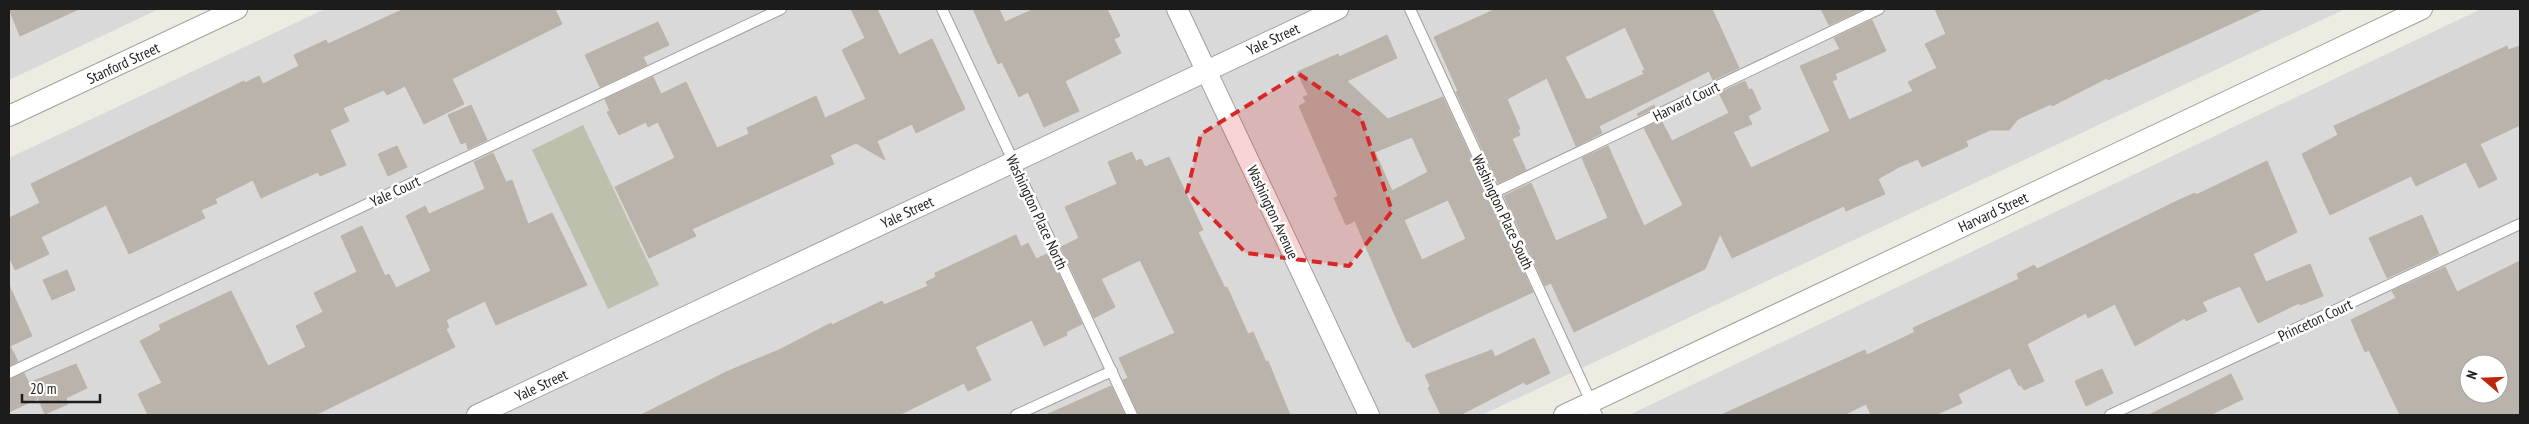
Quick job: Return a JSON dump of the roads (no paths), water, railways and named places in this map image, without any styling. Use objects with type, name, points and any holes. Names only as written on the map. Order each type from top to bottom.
[{"type":"street","name":"Stanford Street","points":[[9,116],[237,9]]},
{"type":"street","name":"Washington Avenue","points":[[1178,9],[1369,415]]},
{"type":"street","name":"Yale Street","points":[[477,415],[1338,9]]},
{"type":"street","name":"Harvard Street","points":[[1564,415],[1594,409],[2422,9]]},
{"type":"lane","name":"Yale Court","points":[[9,373],[781,9]]},
{"type":"lane","name":"Washington Place North","points":[[942,9],[1132,415]]},
{"type":"lane","name":"Washington Place South","points":[[1410,9],[1594,409]]},
{"type":"lane","name":"Harvard Court","points":[[1493,192],[1879,9]]},
{"type":"lane","name":"Princeton Court","points":[[2110,415],[2520,224]]},
{"type":"lane","points":[[1016,415],[1112,371]]}]
